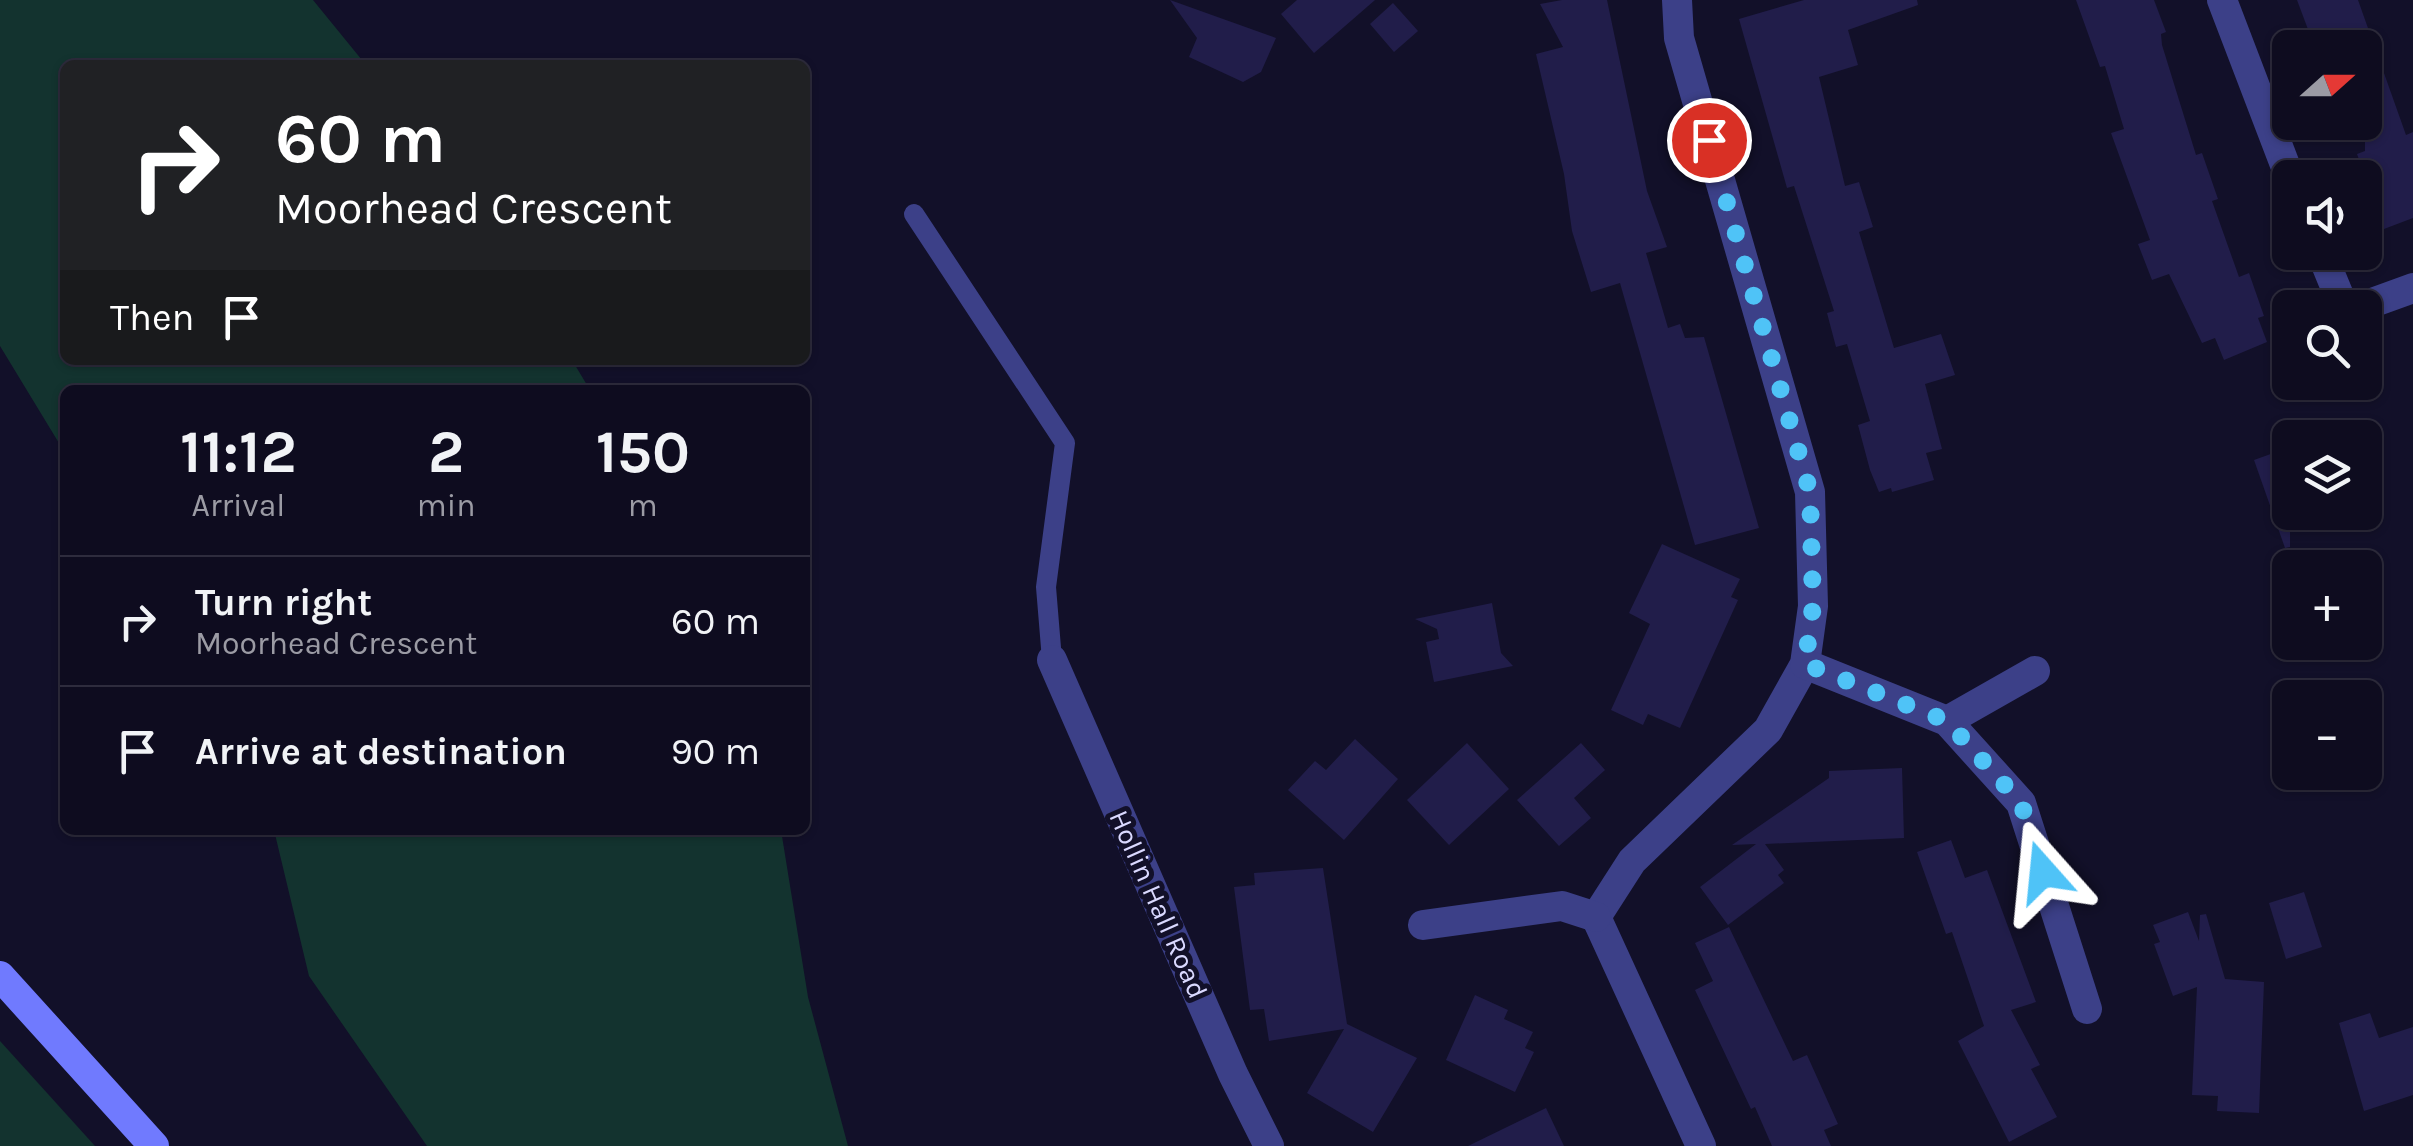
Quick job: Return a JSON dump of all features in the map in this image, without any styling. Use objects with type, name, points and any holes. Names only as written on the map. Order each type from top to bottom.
[{"type":"street","points":[[1596,917],[1632,860],[1768,730],[1805,664],[1813,606],[1810,492],[1679,38],[1677,0]]},
{"type":"street","points":[[2222,0],[2283,160]]},
{"type":"street","points":[[2382,299],[2413,288]]},
{"type":"street","name":"Hollin Hall Road","points":[[1052,660],[1233,1074],[1269,1146]]},
{"type":"street","points":[[1805,664],[1947,721],[2021,803],[2087,1009]]},
{"type":"street","points":[[1947,721],[2034,670]]},
{"type":"street","points":[[1423,925],[1562,906],[1596,917],[1701,1146]]},
{"type":"street","points":[[0,976],[154,1146]]},
{"type":"lane","points":[[914,214],[1065,442],[1046,587],[1052,660]]},
{"type":"green space","points":[[0,0],[313,0],[362,60],[60,60],[60,365],[575,365],[587,385],[60,385],[60,445],[0,346]]},
{"type":"green space","points":[[275,835],[782,835],[808,997],[848,1146],[427,1146],[309,976]]},
{"type":"green space","points":[[0,1041],[95,1146],[0,1146]]},
{"type":"building","points":[[1170,0],[1276,38],[1261,72],[1243,82],[1189,57],[1197,38]]},
{"type":"building","points":[[1297,0],[1375,0],[1314,53],[1281,14]]},
{"type":"building","points":[[1607,0],[1647,191],[1667,247],[1646,253],[1668,328],[1680,324],[1685,338],[1704,337],[1759,528],[1695,545],[1620,283],[1591,292],[1572,231],[1564,174],[1536,54],[1563,47],[1540,4]]},
{"type":"building","points":[[1804,0],[1917,0],[1918,5],[1848,30],[1858,65],[1819,77],[1845,186],[1859,182],[1873,227],[1859,232],[1894,348],[1941,334],[1955,375],[1925,384],[1942,449],[1926,453],[1934,480],[1892,492],[1891,488],[1879,492],[1870,470],[1858,425],[1870,421],[1847,344],[1836,347],[1827,313],[1834,311],[1794,186],[1787,188],[1739,19]]},
{"type":"building","points":[[2076,0],[2154,0],[2166,32],[2161,34],[2162,45],[2196,155],[2202,153],[2218,199],[2212,201],[2239,277],[2249,273],[2264,316],[2258,318],[2267,342],[2224,360],[2215,338],[2202,343],[2169,274],[2152,280],[2138,244],[2150,240],[2111,133],[2124,129],[2105,66],[2100,67]]},
{"type":"building","points":[[2297,0],[2358,0],[2369,30],[2308,30]]},
{"type":"building","points":[[1393,3],[1418,31],[1394,52],[1370,24]]},
{"type":"building","points":[[2382,68],[2406,135],[2413,132],[2413,218],[2384,229],[2382,160],[2359,160],[2357,154],[2365,151],[2365,140],[2382,140]]},
{"type":"building","points":[[2272,454],[2272,511],[2254,460]]},
{"type":"building","points":[[2279,530],[2290,530],[2290,547],[2285,548]]},
{"type":"building","points":[[1662,544],[1740,579],[1731,597],[1738,600],[1680,728],[1648,714],[1643,725],[1611,710],[1650,624],[1629,613]]},
{"type":"building","points":[[1492,603],[1501,653],[1513,666],[1434,682],[1426,642],[1439,639],[1437,629],[1415,619]]},
{"type":"building","points":[[1355,739],[1398,779],[1344,840],[1288,790],[1315,761],[1326,770]]},
{"type":"building","points":[[1467,743],[1509,789],[1449,845],[1407,800]]},
{"type":"building","points":[[1581,743],[1605,770],[1574,798],[1591,818],[1559,846],[1517,800]]},
{"type":"building","points":[[1902,768],[1904,838],[1765,844],[1784,870],[1778,875],[1784,883],[1728,925],[1700,887],[1756,844],[1732,845],[1829,778],[1829,771]]},
{"type":"building","points":[[1951,840],[1965,878],[1987,870],[2036,1002],[2011,1010],[2040,1065],[2031,1069],[2057,1117],[2009,1142],[1958,1041],[1984,1026],[1952,932],[1946,934],[1917,852]]},
{"type":"building","points":[[1323,868],[1347,1024],[1417,1058],[1373,1132],[1307,1093],[1344,1029],[1269,1041],[1264,1009],[1250,1010],[1234,887],[1255,885],[1254,873]]},
{"type":"building","points":[[2304,892],[2322,947],[2286,959],[2269,903]]},
{"type":"building","points":[[2188,912],[2199,941],[2200,915],[2206,914],[2225,979],[2264,982],[2259,1113],[2217,1111],[2218,1096],[2192,1095],[2197,987],[2173,996],[2154,944],[2160,942],[2153,925]]},
{"type":"building","points":[[1729,927],[1793,1061],[1807,1055],[1838,1124],[1824,1130],[1831,1146],[1772,1146],[1695,990],[1713,981],[1695,943]]},
{"type":"building","points":[[1475,995],[1508,1010],[1504,1019],[1533,1032],[1525,1048],[1534,1052],[1515,1092],[1446,1060]]},
{"type":"building","points":[[2370,1013],[2379,1038],[2413,1027],[2413,1095],[2364,1111],[2339,1023]]},
{"type":"building","points":[[1546,1108],[1564,1146],[1468,1146]]},
{"type":"route","points":[[1709,140],[1810,492],[1813,606],[1805,664],[1947,721],[2021,803],[2043,872]]}]
